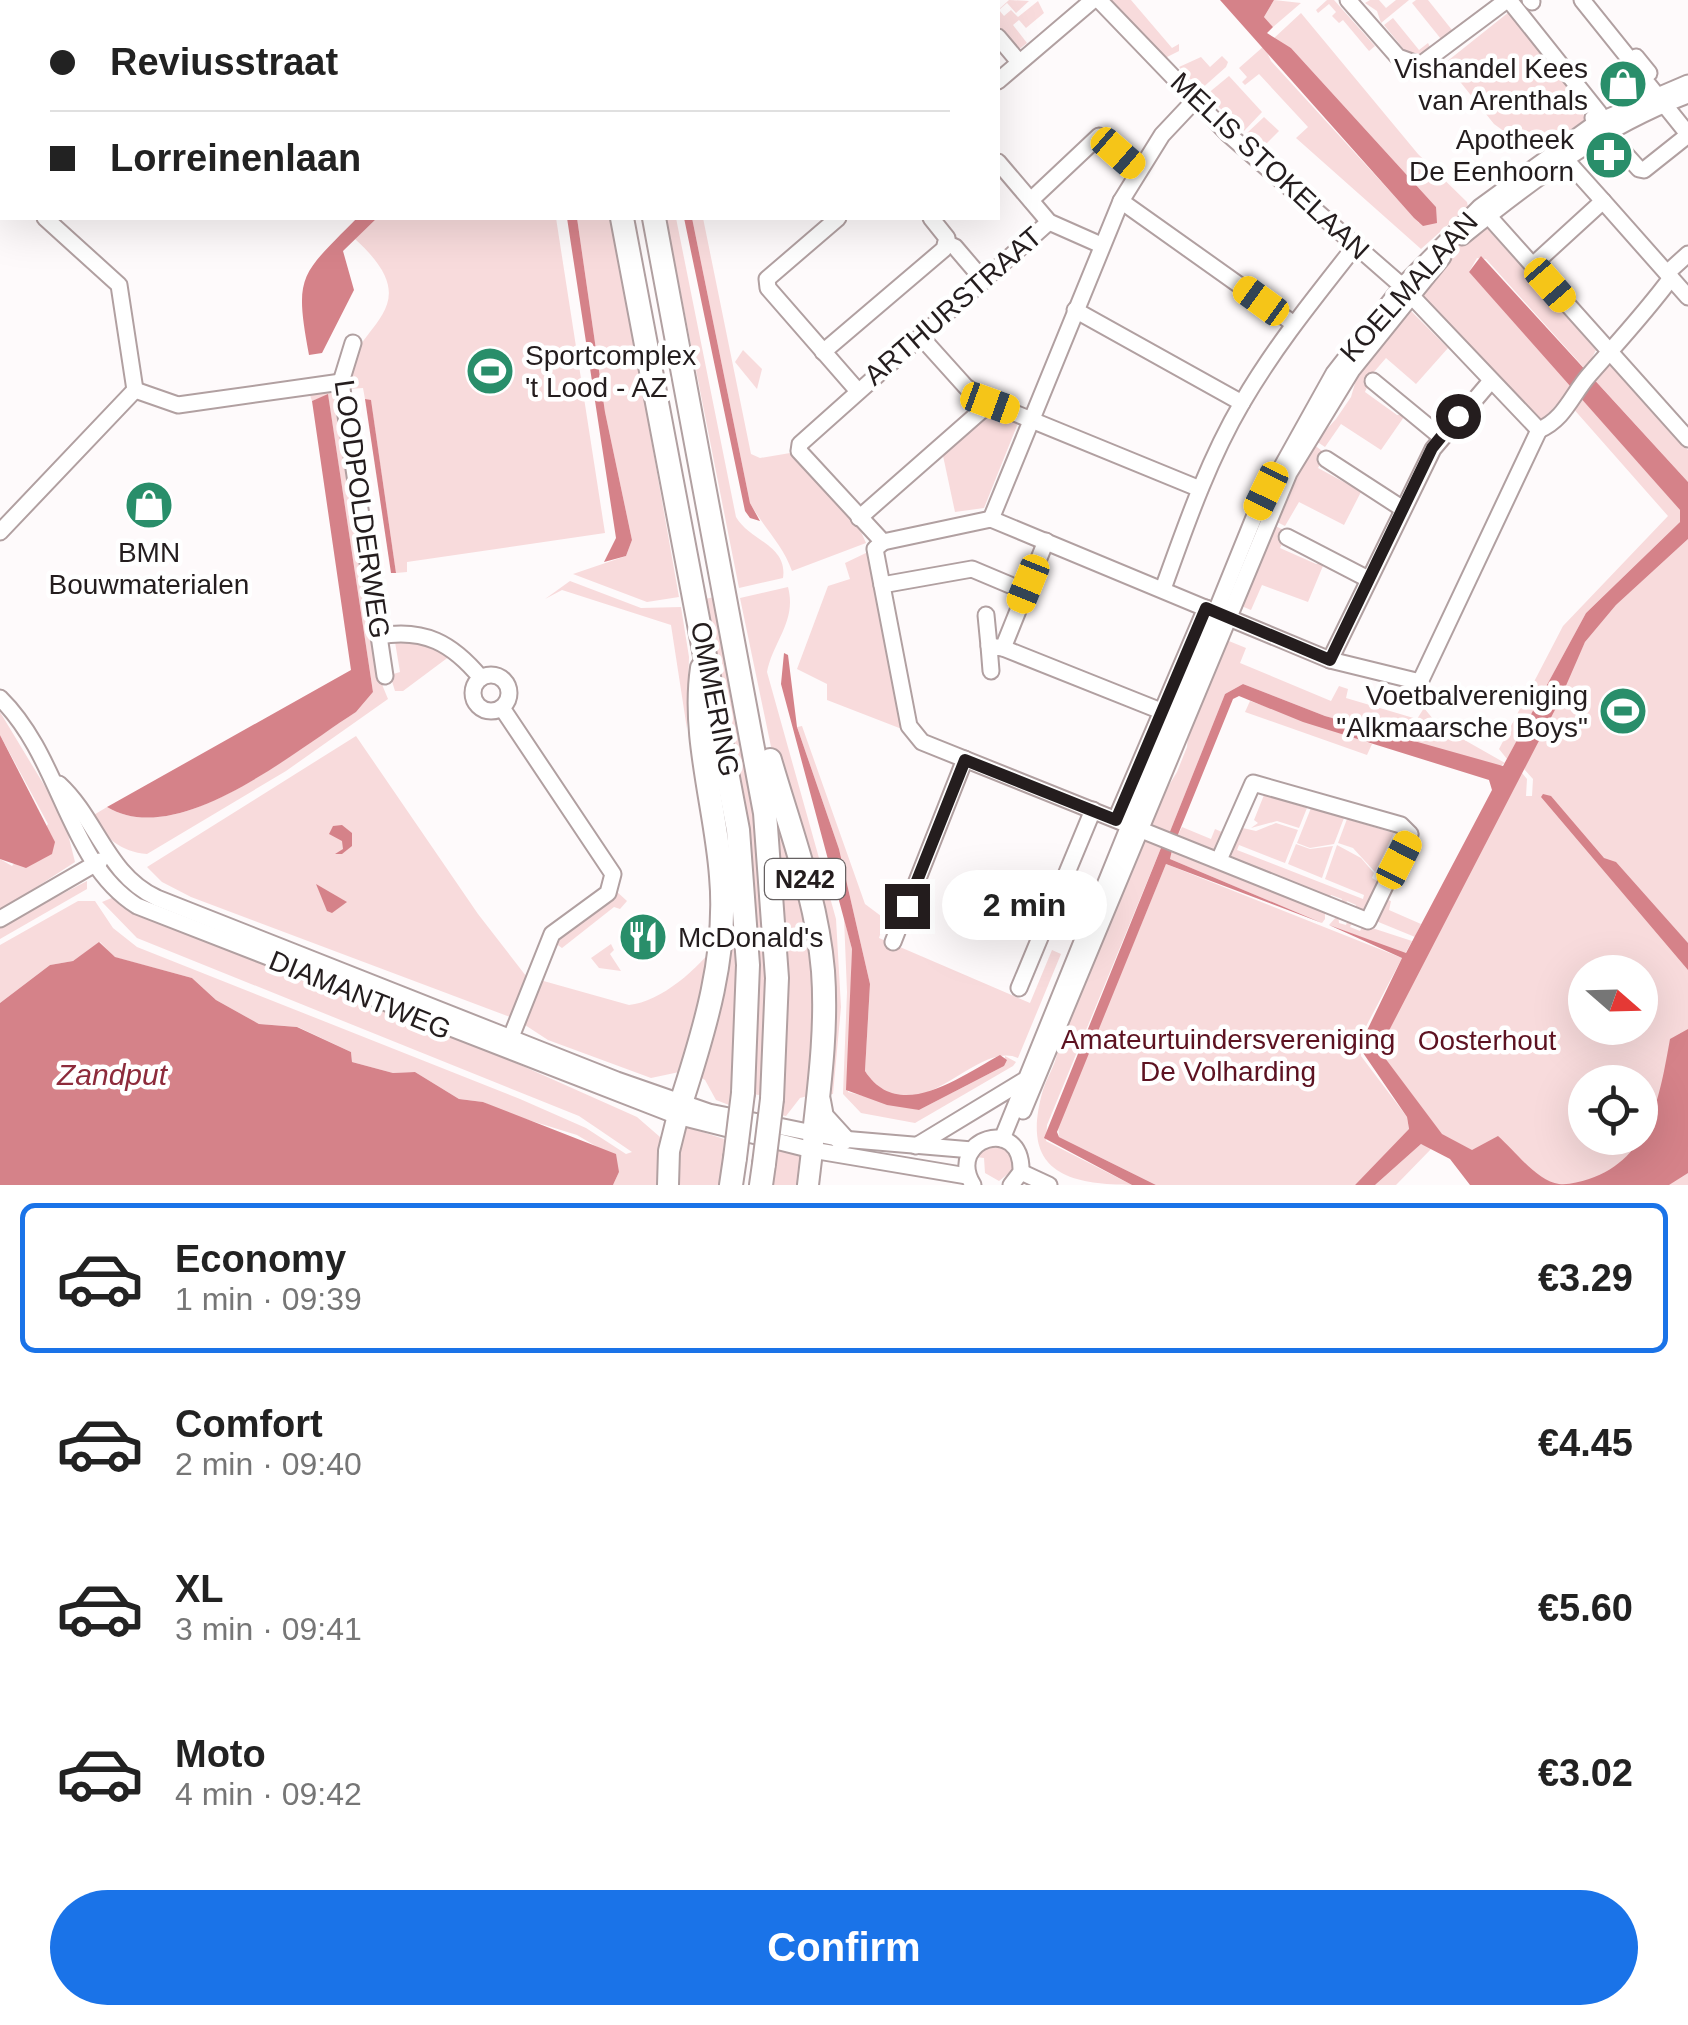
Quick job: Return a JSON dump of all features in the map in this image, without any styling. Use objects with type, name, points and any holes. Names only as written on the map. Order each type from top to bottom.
[{"type":"highway","name":"OMMERING","points":[[622,220],[705,645],[742,859],[748,965],[743,1093],[731,1185]]},
{"type":"highway","name":"OMMERING","points":[[654,220],[772,869],[778,1010],[762,1174]]},
{"type":"highway","name":"N242","points":[[732,632],[817,926],[824,1002],[813,1142]]},
{"type":"highway","name":"N242","points":[[679,1109],[709,1009],[722,928],[720,859],[698,696],[705,645]]},
{"type":"highway","points":[[818,1098],[822,1117],[842,1138]]},
{"type":"main road","name":"N242","points":[[668,1185],[669,1151],[679,1109]]},
{"type":"main road","name":"N242","points":[[808,1185],[813,1142]]},
{"type":"street","points":[[1000,79],[1096,0]]},
{"type":"street","name":"MELIS STOKELAAN","points":[[1096,0],[1194,101],[1406,290],[1537,428]]},
{"type":"street","points":[[1348,0],[1398,56],[1420,65],[1508,0],[1598,113],[1593,118],[1644,170],[1688,135],[1643,78],[1650,73],[1636,56],[1631,61],[1582,0]]},
{"type":"street","points":[[1000,38],[1019,62]]},
{"type":"street","name":"KOELMALAAN","points":[[1007,1141],[1128,824],[1161,711],[1317,423],[1406,290],[1484,211],[1560,154],[1688,84]]},
{"type":"street","name":"KOELMALAAN","points":[[1661,100],[1688,95]]},
{"type":"street","points":[[991,519],[1121,201],[1138,170],[1194,101]]},
{"type":"street","points":[[1031,200],[1099,136],[1138,170]]},
{"type":"street","points":[[1560,154],[1688,296]]},
{"type":"street","points":[[1000,164],[1049,222],[1100,245]]},
{"type":"street","points":[[1121,201],[1294,324]]},
{"type":"street","points":[[1532,265],[1603,202]]},
{"type":"street","points":[[1484,211],[1688,439]]},
{"type":"street","points":[[47,220],[118,285],[135,390]]},
{"type":"street","points":[[828,220],[767,279],[768,288],[857,390]]},
{"type":"street","points":[[823,352],[946,244],[948,238],[932,220]]},
{"type":"street","name":"ARTHURSTRAAT","points":[[859,518],[799,451],[806,434],[1049,222]]},
{"type":"street","points":[[946,244],[955,247],[984,282]]},
{"type":"street","points":[[1162,589],[1200,489],[1242,403],[1294,324],[1356,245]]},
{"type":"street","points":[[1219,860],[1253,783],[1401,825],[1410,834],[1368,921],[922,742],[909,726],[875,549],[883,542],[991,519],[1330,660],[1420,682],[1537,428],[1558,421],[1590,374],[1611,354],[1688,254]]},
{"type":"street","points":[[1075,310],[1242,403]]},
{"type":"street","points":[[921,337],[966,387],[990,403],[1200,489]]},
{"type":"street","name":"LOODPOLDERWEG","points":[[353,343],[341,382],[385,676]]},
{"type":"street","points":[[1373,381],[1440,437]]},
{"type":"street","points":[[135,390],[178,405],[341,382]]},
{"type":"street","points":[[1330,660],[1440,437],[1490,382]]},
{"type":"street","points":[[0,532],[135,390]]},
{"type":"street","points":[[883,542],[859,518],[990,403]]},
{"type":"street","points":[[1326,459],[1403,509]]},
{"type":"street","points":[[1287,537],[1368,579]]},
{"type":"street","points":[[991,672],[996,647],[1046,541]]},
{"type":"street","points":[[882,585],[972,569],[1010,584]]},
{"type":"street","name":"KOELMALAAN","points":[[1007,1141],[1024,1080],[1216,612]]},
{"type":"street","points":[[986,615],[996,647]]},
{"type":"street","points":[[379,636],[417,633],[439,641],[460,653],[480,678]]},
{"type":"street","points":[[996,647],[1161,711]]},
{"type":"street","points":[[498,676],[507,684],[508,699],[502,708],[484,710],[476,701],[474,690],[480,678],[498,676]]},
{"type":"street","name":"DIAMANTWEG","points":[[0,698],[30,733],[58,784],[64,806],[137,906],[679,1109],[726,1124],[813,1142]]},
{"type":"street","points":[[502,708],[613,874],[608,893],[552,934],[508,1045]]},
{"type":"street","points":[[893,942],[965,760]]},
{"type":"street","points":[[1020,988],[1093,810]]},
{"type":"street","points":[[0,919],[101,860]]},
{"type":"street","points":[[916,1146],[1024,1080]]},
{"type":"street","points":[[813,1142],[842,1138],[916,1146],[970,1169]]},
{"type":"street","points":[[970,1169],[985,1139],[1007,1141],[1020,1156],[1016,1178],[1049,1185]]},
{"type":"street","points":[[813,1142],[916,1164],[931,1159],[974,1167],[984,1185]]},
{"type":"green space","points":[[1009,0],[1029,1],[1016,13],[1007,3],[1000,8]]},
{"type":"green space","points":[[1131,0],[1172,48],[1179,44],[1179,51],[1163,59],[1108,3]]},
{"type":"green space","points":[[1274,0],[1301,3],[1273,27],[1264,17]]},
{"type":"green space","points":[[1327,0],[1334,0],[1375,46],[1369,51],[1343,20],[1339,23],[1332,16],[1336,12],[1329,4],[1318,13],[1316,10]]},
{"type":"green space","points":[[1379,0],[1386,8],[1396,0],[1409,0],[1381,23],[1377,11],[1365,3]]},
{"type":"green space","points":[[1428,0],[1452,30],[1441,39],[1412,3]]},
{"type":"green space","points":[[1038,1],[1044,13],[1026,28],[1019,20],[1013,25],[1027,43],[1017,51],[1000,31],[1000,11],[1004,16],[1011,10],[1018,17]]},
{"type":"green space","points":[[1509,12],[1582,98],[1575,104],[1586,118],[1590,117],[1534,153],[1494,124],[1445,63]]},
{"type":"green space","points":[[1301,13],[1418,154],[1467,202],[1468,207],[1421,249],[1296,138],[1308,127],[1259,74],[1245,85],[1242,82],[1247,77],[1239,68],[1264,46],[1271,61],[1419,223],[1436,207],[1291,48],[1273,39]]},
{"type":"green space","points":[[1393,18],[1419,50],[1428,43],[1430,47],[1420,54],[1406,52],[1384,25]]},
{"type":"green space","points":[[1222,56],[1228,62],[1226,67],[1200,90],[1179,67],[1201,57],[1210,67]]},
{"type":"green space","points":[[1229,76],[1262,112],[1244,131],[1206,95]]},
{"type":"green space","points":[[1264,117],[1279,131],[1264,146],[1247,133]]},
{"type":"green space","name":"Sportcomplex 't Lood - AZ","points":[[375,220],[556,220],[605,533],[407,562],[407,572],[396,573],[371,401],[365,399],[363,388],[349,389],[350,368],[380,319],[387,303],[388,286],[378,265],[355,239]]},
{"type":"green space","points":[[577,220],[612,220],[679,597],[647,602],[573,574],[626,556],[632,540],[605,412]]},
{"type":"green space","points":[[666,220],[676,220],[736,517],[774,551],[783,567],[783,578],[739,588]]},
{"type":"green space","points":[[692,220],[703,220],[751,454],[760,458],[796,452],[858,525],[866,543],[792,571],[750,503]]},
{"type":"green space","points":[[1486,227],[1596,350],[1586,370],[1486,259],[1477,258],[1469,272],[1573,386],[1541,422],[1422,302],[1424,293],[1459,245]]},
{"type":"green space","points":[[1407,307],[1448,348],[1416,384],[1386,358],[1373,373],[1365,392],[1397,415],[1406,414],[1381,450],[1341,424],[1325,447],[1316,441],[1351,397],[1358,373]]},
{"type":"green space","points":[[743,350],[762,369],[757,389],[735,362]]},
{"type":"green space","points":[[1604,364],[1614,367],[1688,450],[1688,482],[1592,377]]},
{"type":"green space","points":[[309,392],[337,392],[381,682],[388,699],[286,771],[147,854],[121,847],[92,816],[107,807],[136,817],[167,816],[201,806],[301,749],[356,712],[373,692],[328,395],[312,401]]},
{"type":"green space","points":[[1580,393],[1680,510],[1680,522],[1586,613],[1507,759],[1499,749],[1563,626],[1668,516],[1571,406]]},
{"type":"green space","points":[[989,409],[1018,423],[984,508],[955,512],[942,451]]},
{"type":"green space","points":[[1313,444],[1326,454],[1318,468],[1353,487],[1363,488],[1344,525],[1299,502],[1285,526],[1273,520]]},
{"type":"green space","points":[[1271,524],[1288,532],[1280,548],[1316,564],[1325,561],[1308,602],[1262,585],[1251,610],[1239,605]]},
{"type":"green space","name":"Oosterhout","points":[[1688,539],[1688,943],[1604,858],[1688,958],[1688,1185],[1478,1185],[1369,1046],[1522,773],[1527,779],[1526,796],[1532,796],[1533,779],[1524,769],[1585,642],[1616,605]]},
{"type":"green space","points":[[868,552],[907,731],[827,700],[827,684],[797,669],[828,586],[850,579],[845,563]]},
{"type":"green space","points":[[570,581],[641,608],[681,607],[689,657],[687,729],[671,625],[562,590],[545,599]]},
{"type":"green space","points":[[788,587],[787,621],[767,672],[836,919],[841,1007],[833,1094],[822,1095],[829,1025],[740,598]]},
{"type":"green space","points":[[719,596],[767,876],[766,1086],[759,1095],[752,1094],[705,599]]},
{"type":"green space","points":[[394,636],[454,653],[403,691],[395,691],[390,675],[400,672]]},
{"type":"green space","points":[[1224,639],[1246,648],[1240,663],[1331,701],[1339,686],[1348,689],[1346,698],[1417,719],[1424,708],[1438,725],[1505,763],[1497,768],[1325,716],[1243,684],[1225,694],[1169,834],[1154,827],[1149,818],[1177,772],[1187,747],[1189,722]]},
{"type":"green space","points":[[1250,701],[1372,744],[1367,755],[1245,712]]},
{"type":"green space","points":[[0,712],[64,818],[75,862],[0,911],[0,859],[12,866],[48,824],[0,735]]},
{"type":"green space","points":[[802,726],[865,904],[885,919],[879,938],[1030,1003],[1052,950],[1061,954],[1018,1058],[1001,1056],[982,1062],[943,1085],[902,1097],[883,1091],[865,1071],[870,984],[839,849],[797,727]]},
{"type":"green space","points":[[356,736],[478,914],[526,976],[510,1017],[191,897],[162,882],[147,867]]},
{"type":"green space","points":[[768,768],[812,918],[815,1094],[800,1098],[786,1116],[780,1115]]},
{"type":"green space","points":[[1264,795],[1307,808],[1299,828],[1277,821],[1251,828],[1258,823],[1254,820]]},
{"type":"green space","points":[[1311,808],[1344,818],[1334,844],[1310,848],[1297,843]]},
{"type":"green space","points":[[1347,819],[1394,833],[1375,872],[1353,848],[1338,843]]},
{"type":"green space","points":[[1276,823],[1298,830],[1285,863],[1239,845],[1237,850],[1363,899],[1364,895],[1325,879],[1337,845],[1361,858],[1374,873],[1372,878],[1381,883],[1366,912],[1354,912],[1356,905],[1347,901],[1344,908],[1340,906],[1342,899],[1331,895],[1328,901],[1225,859],[1238,827],[1256,831]]},
{"type":"green space","points":[[1182,827],[1211,839],[1215,829],[1224,833],[1214,852],[1177,837]]},
{"type":"green space","points":[[1152,838],[1163,843],[1047,1125],[1046,1141],[1132,1185],[1086,1181],[1067,1176],[1043,1155],[1037,1117],[1058,1041],[1141,842]]},
{"type":"green space","points":[[1296,844],[1310,849],[1333,846],[1322,878],[1288,864]]},
{"type":"green space","points":[[1173,846],[1325,909],[1325,919],[1322,923],[1170,859]]},
{"type":"green space","name":"Amateurtuindersvereniging De Volharding","points":[[1166,864],[1402,958],[1361,1036],[1361,1056],[1407,1117],[1409,1130],[1355,1185],[1156,1185],[1059,1137],[1058,1126]]},
{"type":"green space","points":[[87,881],[87,889],[0,939],[0,926]]},
{"type":"green space","points":[[726,889],[738,969],[729,1105],[716,1100],[705,1080],[697,1075]]},
{"type":"green space","points":[[616,891],[627,901],[620,909],[614,907],[562,948],[555,943],[558,936]]},
{"type":"green space","points":[[114,897],[160,923],[482,1048],[637,1117],[660,1137],[662,1185],[613,1185],[619,1172],[604,1151],[577,1135],[483,1102],[459,1099],[415,1072],[393,1073],[352,1062],[351,1052],[298,1027],[259,1024],[216,1000],[192,978],[114,957],[100,942],[73,961],[50,965],[0,1003],[0,945],[78,901],[95,901],[113,928],[137,947],[520,1099],[586,1128],[626,1154],[632,1152],[579,1116],[137,938],[102,902]]},
{"type":"green space","points":[[1385,899],[1391,901],[1389,910],[1421,924],[1415,937],[1376,921]]},
{"type":"green space","points":[[1338,915],[1339,923],[1346,925],[1348,919],[1353,921],[1350,927],[1360,931],[1363,925],[1412,941],[1405,954],[1329,925]]},
{"type":"green space","points":[[844,918],[852,949],[848,1092],[919,1110],[1004,1066],[1005,1056],[1016,1062],[1013,1066],[915,1123],[861,1113],[843,1094],[847,992]]},
{"type":"green space","points":[[717,943],[684,1071],[651,1078],[548,1040],[522,1023],[540,980],[629,1005],[641,1003],[678,982]]},
{"type":"green space","points":[[611,944],[614,950],[610,954],[621,971],[599,968],[591,958]]},
{"type":"green space","points":[[681,1125],[724,1139],[721,1185],[673,1185]]},
{"type":"green space","points":[[1421,1144],[1432,1148],[1396,1185],[1375,1185]]},
{"type":"green space","points":[[1001,1147],[1010,1154],[1014,1169],[999,1181],[985,1173],[984,1158],[976,1157],[986,1148]]},
{"type":"green space","points":[[777,1150],[805,1155],[803,1185],[770,1185]]},
{"type":"water","points":[[1220,0],[1274,0],[1264,17],[1273,27],[1267,33],[1291,48],[1436,207],[1437,223],[1423,226],[1414,218]]},
{"type":"water","points":[[355,220],[375,220],[343,251],[354,290],[322,353],[309,355],[303,291],[306,278],[323,252]]},
{"type":"water","points":[[567,220],[577,220],[605,412],[632,540],[626,556],[604,562],[616,538]]},
{"type":"water","points":[[684,220],[692,220],[750,503],[760,521],[750,518],[745,511]]},
{"type":"water","points":[[1481,256],[1688,482],[1688,539],[1616,605],[1585,642],[1558,704],[1379,1050],[1442,1134],[1472,1150],[1498,1136],[1542,1177],[1566,1184],[1610,1169],[1627,1155],[1658,1155],[1658,1095],[1670,1039],[1688,1029],[1688,1173],[1669,1185],[1470,1185],[1450,1159],[1421,1144],[1375,1185],[1355,1185],[1409,1129],[1407,1117],[1359,1047],[1402,958],[1329,925],[1406,953],[1492,790],[1489,780],[1303,722],[1239,696],[1233,699],[1177,837],[1169,834],[1225,694],[1243,684],[1325,716],[1503,766],[1586,613],[1680,522],[1680,510],[1469,272]]},
{"type":"water","points":[[328,394],[373,692],[356,712],[302,749],[236,790],[201,806],[167,816],[136,817],[107,807],[351,670],[312,401]]},
{"type":"water","points":[[365,399],[371,400],[396,573],[391,573]]},
{"type":"water","points":[[784,653],[788,655],[797,727],[839,849],[870,984],[865,1071],[879,1086],[895,1094],[912,1095],[949,1083],[1000,1055],[1007,1060],[1004,1066],[919,1110],[887,1105],[846,1090],[852,949],[781,684]]},
{"type":"water","points":[[0,735],[55,842],[52,854],[26,868],[0,859]]},
{"type":"water","points":[[1551,796],[1604,858],[1616,862],[1688,943],[1688,970],[1541,797]]},
{"type":"water","points":[[342,825],[352,833],[352,846],[342,854],[335,854],[343,849],[342,841],[329,834],[333,826]]},
{"type":"water","points":[[1163,843],[1173,846],[1170,859],[1322,923],[1166,864],[1057,1132],[1059,1137],[1156,1185],[1132,1185],[1044,1138]]},
{"type":"water","points":[[316,884],[347,902],[332,913],[327,911]]},
{"type":"water","name":"Zandput","points":[[99,942],[115,957],[192,978],[216,1000],[259,1024],[297,1027],[351,1052],[352,1062],[393,1073],[415,1072],[459,1099],[483,1102],[616,1154],[619,1172],[613,1185],[0,1185],[0,1003],[50,965],[73,961]]},
{"type":"place","name":"Vishandel Kees van Arenthals","points":[[1623,84]]},
{"type":"place","name":"Apotheek De Eenhoorn","points":[[1609,155]]},
{"type":"place","name":"Sportcomplex 't Lood - AZ","points":[[490,371]]},
{"type":"place","name":"BMN Bouwmaterialen","points":[[149,505]]},
{"type":"place","name":"Voetbalvereniging \"Alkmaarsche Boys\"","points":[[1623,711]]},
{"type":"place","name":"McDonald's","points":[[643,937]]},
{"type":"route","points":[[907,906],[965,760],[1116,820],[1206,608],[1330,660],[1432,448],[1458,416]]}]
